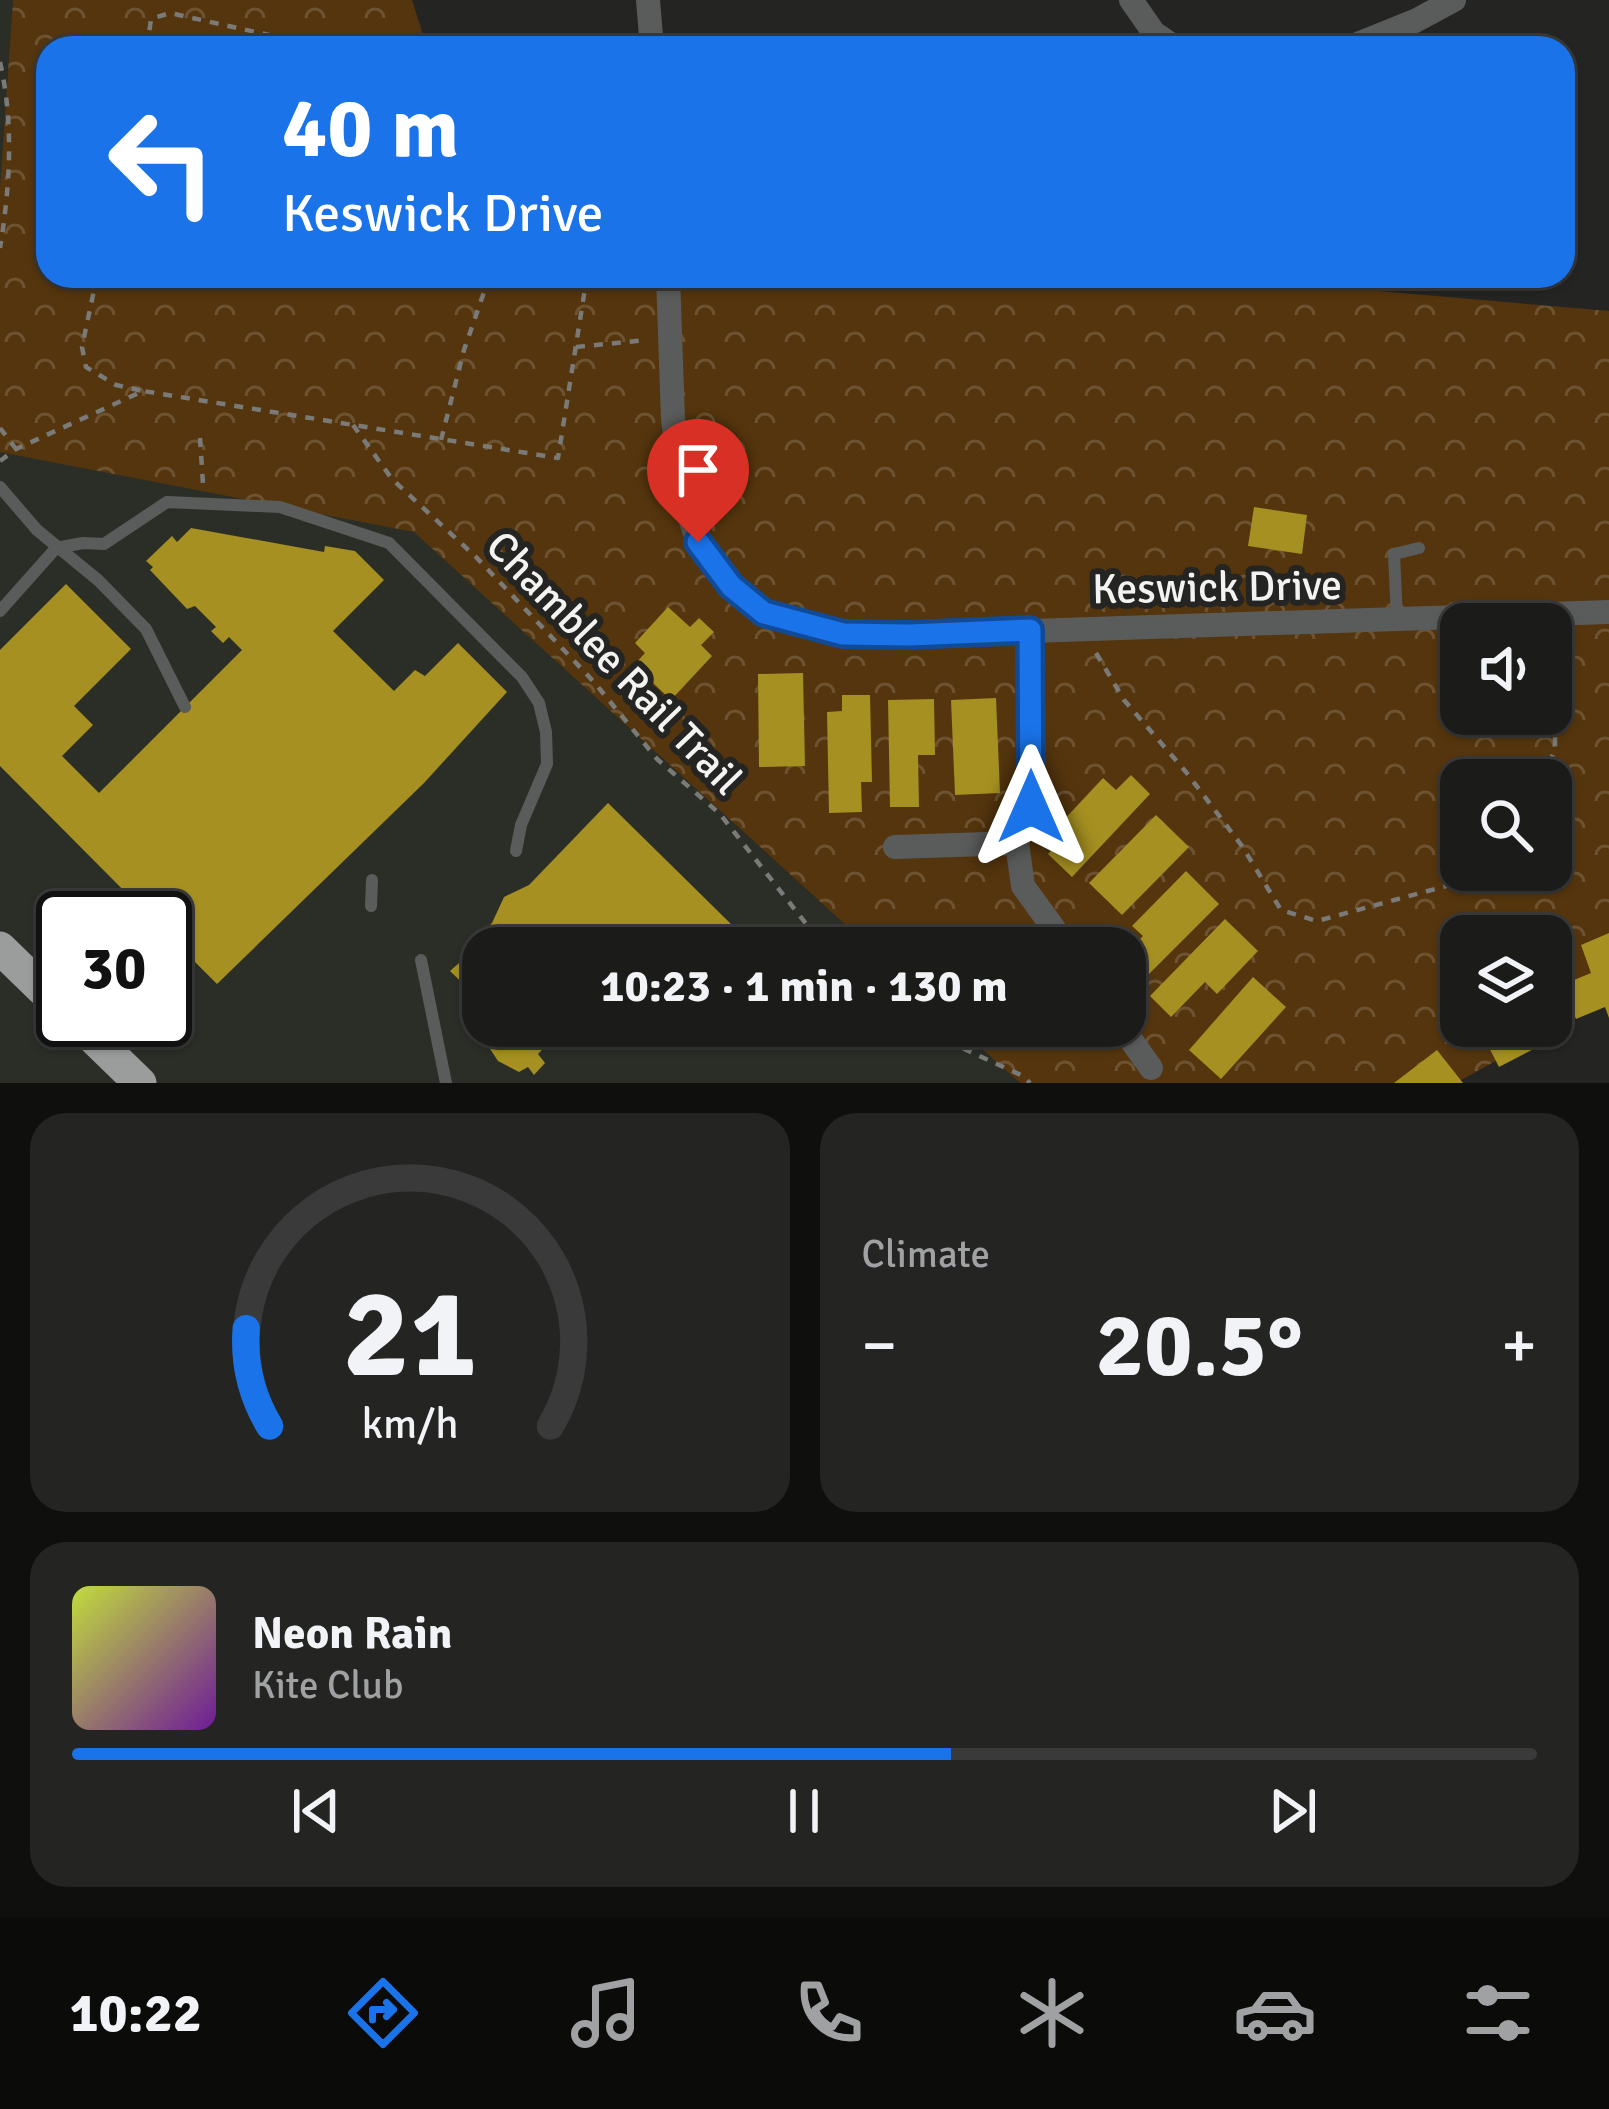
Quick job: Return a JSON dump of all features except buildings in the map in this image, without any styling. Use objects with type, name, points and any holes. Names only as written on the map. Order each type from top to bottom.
[{"type":"highway","points":[[0,948],[36,983]]},
{"type":"highway","points":[[103,1047],[140,1083]]},
{"type":"street","points":[[648,0],[651,36]]},
{"type":"street","points":[[1130,0],[1158,36]]},
{"type":"street","points":[[1378,36],[1454,0]]},
{"type":"street","name":"Keswick Drive","points":[[668,288],[673,419],[682,495],[698,542],[731,586],[764,613],[843,634],[909,635],[1609,612]]},
{"type":"street","points":[[1030,630],[1031,807],[1017,843],[1023,886],[1053,927]]},
{"type":"street","points":[[895,847],[1017,843]]},
{"type":"street","points":[[1135,1047],[1150,1068]]},
{"type":"lane","points":[[0,488],[37,530],[98,580],[146,629],[185,707]]},
{"type":"lane","points":[[0,610],[56,548],[104,544],[167,502],[280,507],[389,543],[522,677],[539,703],[548,764],[521,825],[516,851]]},
{"type":"lane","points":[[1397,620],[1394,554],[1419,548]]},
{"type":"lane","points":[[371,906],[373,880]]},
{"type":"lane","points":[[421,960],[446,1083]]},
{"type":"path","points":[[149,36],[151,19],[170,14],[273,36]]},
{"type":"path","points":[[0,62],[9,99],[7,204],[0,248]]},
{"type":"path","points":[[94,288],[82,347],[86,368],[116,386],[558,458],[585,288]]},
{"type":"path","points":[[441,440],[484,288]]},
{"type":"path","points":[[576,347],[647,340]]},
{"type":"path","points":[[0,461],[16,449],[143,391]]},
{"type":"path","name":"Chamblee Rail Trail","points":[[353,425],[392,479],[506,588],[594,682],[657,759],[720,814],[809,927]]},
{"type":"path","points":[[0,428],[16,449]]},
{"type":"path","points":[[200,438],[203,484]]},
{"type":"path","points":[[1094,648],[1124,700],[1242,846],[1281,910],[1317,922],[1440,888]]},
{"type":"path","points":[[960,1047],[1030,1083]]},
{"type":"shaded area","points":[[0,0],[13,0],[0,188]]},
{"type":"shaded area","points":[[0,416],[333,437],[554,646],[552,658],[848,927],[462,927],[462,1047],[980,1047],[1020,1083],[0,1083]]},
{"type":"green space","points":[[13,0],[412,0],[423,36],[36,36],[36,288],[1344,288],[1609,311],[1609,998],[1572,1019],[1572,915],[1440,915],[1440,1047],[1521,1047],[1456,1083],[1020,1083],[980,1047],[1146,1047],[1146,927],[848,927],[414,532],[0,452],[0,188]]},
{"type":"route","points":[[698,542],[731,586],[764,613],[843,634],[1030,630],[1031,807]]}]
